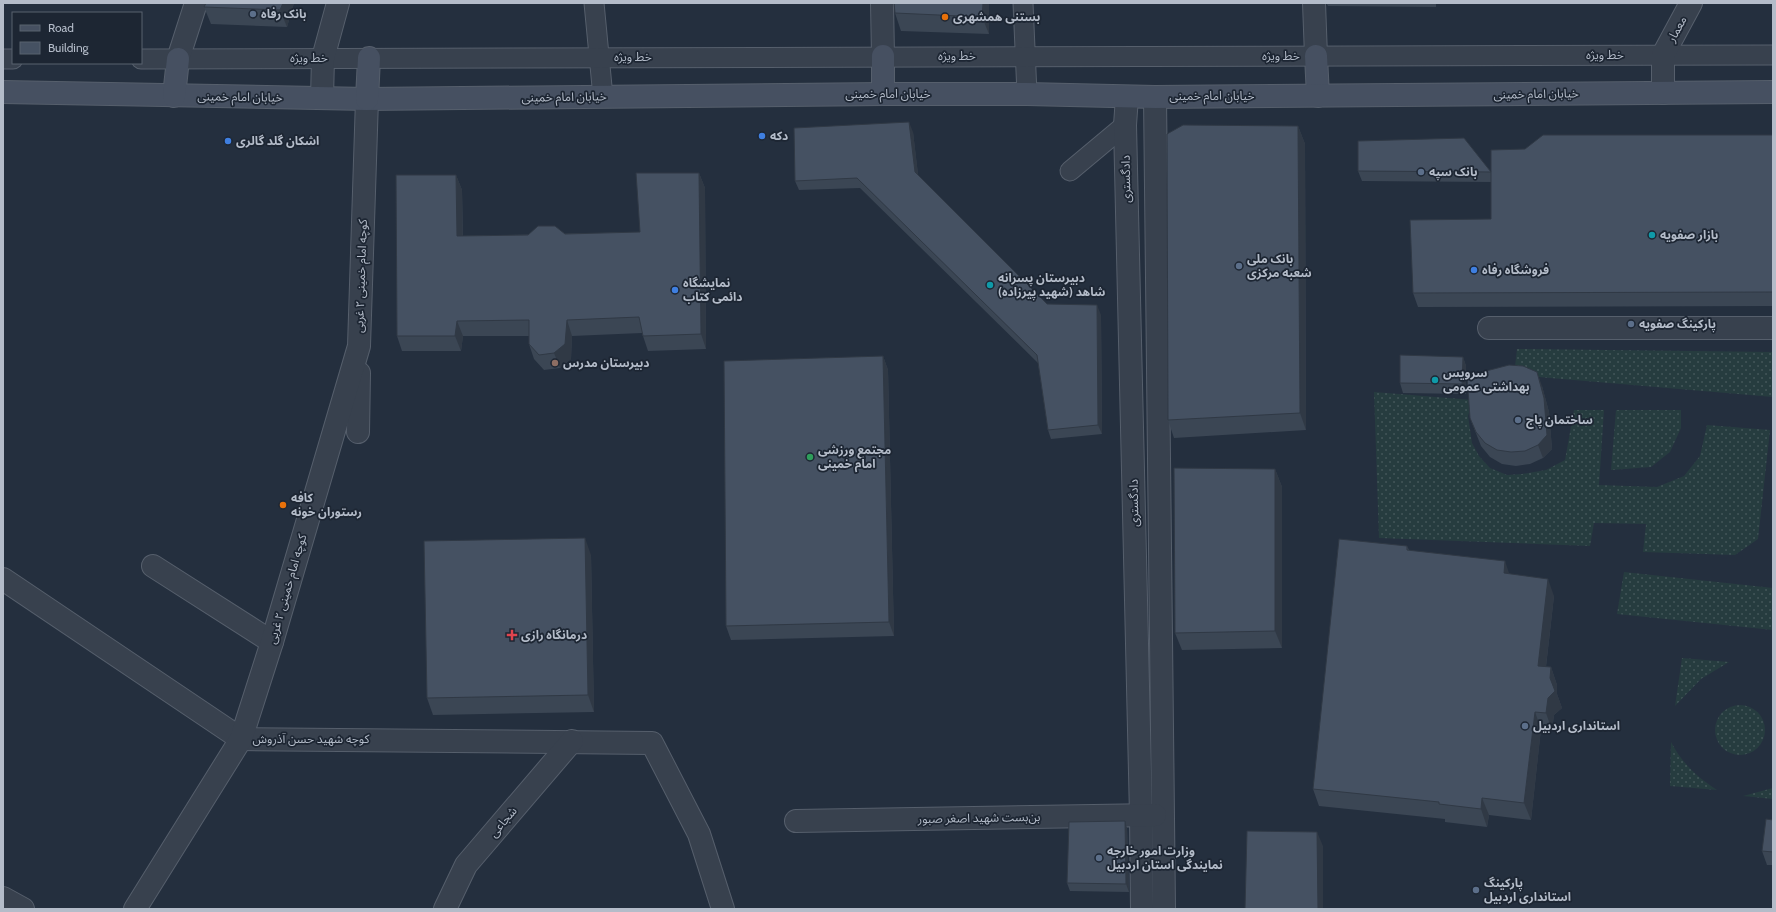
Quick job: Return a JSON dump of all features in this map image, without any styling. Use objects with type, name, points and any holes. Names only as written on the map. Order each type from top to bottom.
[{"type":"main road","points":[[883,56],[883,94]]},
{"type":"main road","points":[[1316,56],[1318,96]]},
{"type":"main road","points":[[367,99],[368,58]]},
{"type":"main road","points":[[174,96],[178,59]]},
{"type":"main road","name":"خیابان امام خمینی","points":[[3,92],[367,99],[883,94],[1027,94],[1155,97],[1773,92]]},
{"type":"street","points":[[178,59],[196,3]]},
{"type":"street","points":[[322,98],[323,58],[338,3]]},
{"type":"street","points":[[882,3],[883,56]]},
{"type":"street","points":[[1314,3],[1316,56]]},
{"type":"street","name":"معمار","points":[[1663,55],[1691,3]]},
{"type":"street","points":[[1663,55],[1663,92]]},
{"type":"street","name":"دادگستری","points":[[1127,96],[1125,125],[1133,447],[1152,815],[1142,909]]},
{"type":"street","points":[[1155,97],[1158,448],[1152,815],[1164,909]]},
{"type":"street","name":"کوچه امام خمینی ۲ غربی","points":[[135,909],[241,739],[272,642],[359,346],[367,99]]},
{"type":"street","points":[[1489,328],[1773,328]]},
{"type":"street","points":[[358,432],[359,346]]},
{"type":"street","points":[[1133,447],[1158,448]]},
{"type":"street","points":[[153,566],[272,642]]},
{"type":"street","name":"کوچه شهید حسن آذروش","points":[[3,579],[241,739],[572,741],[652,743],[699,834],[723,909]]},
{"type":"street","name":"شجاعی","points":[[445,909],[466,865],[572,741]]},
{"type":"street","name":"بن‌بست شهید اصغر صبور","points":[[796,821],[1152,815]]},
{"type":"street","points":[[3,898],[23,909]]},
{"type":"lane","points":[[594,3],[603,97]]},
{"type":"lane","points":[[1023,3],[1027,94]]},
{"type":"lane","name":"خط ویژه","points":[[142,59],[1773,55]]},
{"type":"lane","points":[[1070,171],[1125,125]]},
{"type":"green space","points":[[1517,349],[1773,352],[1773,397],[1514,375]]},
{"type":"green space","points":[[1374,392],[1473,400],[1468,416],[1472,443],[1479,456],[1490,468],[1507,475],[1546,470],[1565,460],[1574,410],[1604,410],[1599,485],[1657,487],[1684,476],[1700,456],[1707,425],[1770,430],[1758,539],[1735,555],[1643,552],[1646,524],[1594,523],[1590,546],[1379,538]]},
{"type":"green space","points":[[1616,410],[1681,410],[1681,428],[1670,452],[1651,467],[1611,470]]},
{"type":"green space","points":[[1624,572],[1773,588],[1773,630],[1617,614]]},
{"type":"green space","points":[[1682,658],[1729,662],[1701,679],[1675,706]]},
{"type":"green space","points":[[1735,705],[1745,705],[1758,712],[1765,725],[1765,735],[1758,748],[1745,755],[1735,755],[1726,751],[1719,744],[1715,735],[1715,725],[1719,716],[1726,709]]},
{"type":"green space","points":[[1671,742],[1685,763],[1703,780],[1717,790],[1670,786]]},
{"type":"green space","points":[[1773,788],[1773,799],[1743,796]]},
{"type":"building","points":[[206,3],[283,3],[280,10],[204,7]]},
{"type":"building","points":[[894,3],[983,3],[982,17],[895,13]]},
{"type":"building","name":"دبیرستان پسرانه شاهد (شهید پیرزاده)","points":[[909,122],[915,172],[1047,304],[1097,305],[1098,425],[1048,430],[1037,355],[857,178],[795,181],[794,128]]},
{"type":"building","name":"بانک ملی شعبه مرکزی","points":[[1183,125],[1298,126],[1300,413],[1168,420],[1167,134]]},
{"type":"building","name":"بازار صفویه","points":[[1543,135],[1773,135],[1773,292],[1413,293],[1410,220],[1491,219],[1491,150],[1525,149]]},
{"type":"building","name":"بانک سپه","points":[[1464,138],[1491,172],[1358,171],[1358,141]]},
{"type":"building","points":[[636,173],[699,173],[701,334],[643,336],[639,317],[567,320],[565,344],[554,353],[539,355],[529,344],[529,320],[457,321],[455,336],[397,336],[396,175],[456,175],[457,236],[528,235],[538,226],[555,226],[565,234],[640,232]]},
{"type":"building","name":"سرویس بهداشتی عمومی","points":[[1400,355],[1463,357],[1462,384],[1400,383]]},
{"type":"building","name":"مجتمع ورزشی امام خمینی","points":[[883,356],[889,622],[726,626],[724,361]]},
{"type":"building","name":"ساختمان پاج","points":[[1509,365],[1523,366],[1537,372],[1544,398],[1547,435],[1538,445],[1525,451],[1511,452],[1497,450],[1485,443],[1476,432],[1470,418],[1467,376]]},
{"type":"building","points":[[1174,468],[1275,469],[1275,631],[1175,633]]},
{"type":"building","name":"درمانگاه رازی","points":[[585,538],[588,695],[427,698],[424,541]]},
{"type":"building","points":[[1339,539],[1407,546],[1407,550],[1505,561],[1504,573],[1548,579],[1538,666],[1551,667],[1550,678],[1555,691],[1548,698],[1546,713],[1535,712],[1524,803],[1482,798],[1481,809],[1439,804],[1439,802],[1313,789]]},
{"type":"building","points":[[1766,819],[1773,820],[1773,852],[1762,851]]},
{"type":"building","name":"وزارت امور خارجه نمایندگی استان اردبیل","points":[[1125,821],[1126,884],[1067,883],[1069,822]]},
{"type":"building","points":[[1247,831],[1317,832],[1318,909],[1245,909]]},
{"type":"place","name":"بانک رفاه","points":[[253,14]]},
{"type":"place","name":"بستنی همشهری","points":[[945,17]]},
{"type":"place","name":"دکه","points":[[762,136]]},
{"type":"place","name":"اشکان گلد گالری","points":[[228,141]]},
{"type":"place","name":"بانک سپه","points":[[1421,172]]},
{"type":"place","name":"بازار صفویه","points":[[1652,235]]},
{"type":"place","name":"بانک ملی شعبه مرکزی","points":[[1239,266]]},
{"type":"place","name":"فروشگاه رفاه","points":[[1474,270]]},
{"type":"place","name":"دبیرستان پسرانه شاهد (شهید پیرزاده)","points":[[990,285]]},
{"type":"place","name":"نمایشگاه دائمی کتاب","points":[[675,290]]},
{"type":"place","name":"پارکینگ صفویه","points":[[1631,324]]},
{"type":"place","name":"دبیرستان مدرس","points":[[555,363]]},
{"type":"place","name":"سرویس بهداشتی عمومی","points":[[1435,380]]},
{"type":"place","name":"ساختمان پاج","points":[[1518,420]]},
{"type":"place","name":"مجتمع ورزشی امام خمینی","points":[[810,457]]},
{"type":"place","name":"کافه رستوران خونه","points":[[283,505]]},
{"type":"place","name":"درمانگاه رازی","points":[[512,635]]},
{"type":"place","name":"استانداری اردبیل","points":[[1525,726]]},
{"type":"place","name":"وزارت امور خارجه نمایندگی استان اردبیل","points":[[1099,858]]},
{"type":"place","name":"پارکینگ استانداری اردبیل","points":[[1476,890]]}]
